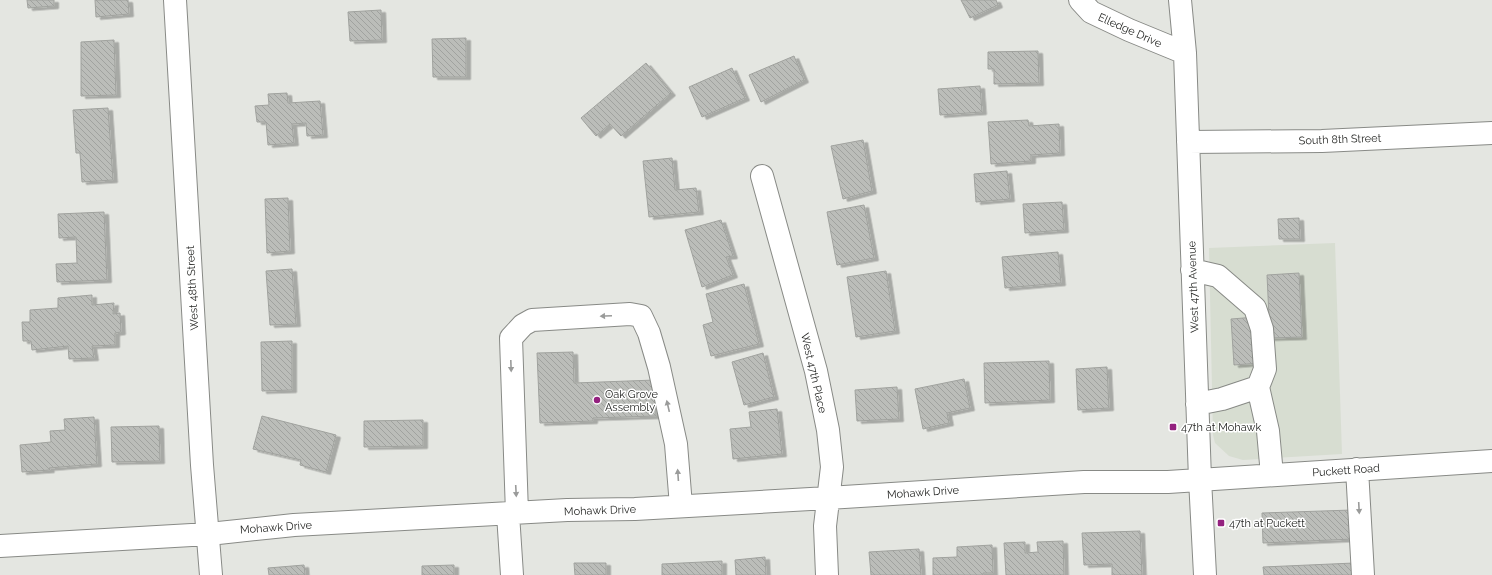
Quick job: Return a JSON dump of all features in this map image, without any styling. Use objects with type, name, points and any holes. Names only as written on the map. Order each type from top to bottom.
[{"type":"street","name":"West 48th Street","points":[[175,0],[202,465],[209,534],[211,575]]},
{"type":"street","name":"Elledge Drive","points":[[1080,0],[1091,12],[1129,30],[1185,53]]},
{"type":"street","name":"West 47th Avenue","points":[[1180,0],[1185,53],[1197,404],[1205,575]]},
{"type":"street","name":"South 8th Street","points":[[1188,142],[1322,141],[1492,133]]},
{"type":"street","name":"West 47th Place","points":[[762,176],[816,371],[828,430],[832,467],[824,526],[827,575]]},
{"type":"street","points":[[1192,270],[1218,276],[1256,308],[1262,329],[1264,369],[1258,387],[1268,431],[1272,475]]},
{"type":"street","points":[[512,575],[513,513],[511,338],[523,325],[532,320],[630,314],[641,316],[649,334],[659,367],[676,444],[681,506]]},
{"type":"street","points":[[1197,404],[1222,399],[1258,387]]},
{"type":"street","name":"Puckett Road","points":[[1200,479],[1492,460]]},
{"type":"street","points":[[1357,469],[1363,575]]},
{"type":"street","name":"Mohawk Drive","points":[[0,546],[209,534],[294,525],[828,498],[1084,482],[1168,482],[1200,479]]},
{"type":"shaded area","points":[[1335,243],[1342,454],[1243,460],[1229,456],[1215,443],[1213,435],[1209,248]]},
{"type":"building","points":[[27,0],[54,0],[54,6],[28,8]]},
{"type":"building","points":[[95,0],[128,0],[129,14],[96,17]]},
{"type":"building","points":[[961,0],[996,0],[998,5],[970,18]]},
{"type":"building","points":[[381,10],[382,40],[350,41],[348,12]]},
{"type":"building","points":[[466,38],[466,77],[433,77],[432,39]]},
{"type":"building","points":[[114,40],[116,95],[81,96],[81,42]]},
{"type":"building","points":[[1038,51],[1039,83],[994,84],[994,69],[988,69],[988,52]]},
{"type":"building","points":[[794,56],[804,80],[761,102],[749,75]]},
{"type":"building","points":[[646,63],[671,93],[621,136],[610,124],[596,136],[581,118]]},
{"type":"building","points":[[732,68],[745,98],[702,117],[689,87]]},
{"type":"building","points":[[980,86],[982,112],[940,115],[938,89]]},
{"type":"building","points":[[287,93],[288,103],[320,101],[323,135],[307,136],[306,123],[292,124],[294,143],[268,145],[266,122],[257,122],[255,106],[269,105],[268,94]]},
{"type":"building","points":[[108,108],[113,180],[82,182],[80,153],[76,153],[73,110]]},
{"type":"building","points":[[1028,120],[1029,126],[1059,124],[1060,153],[1031,155],[1031,161],[991,164],[988,122]]},
{"type":"building","points":[[863,140],[872,191],[843,199],[831,146]]},
{"type":"building","points":[[672,158],[675,190],[696,188],[699,212],[649,217],[643,161]]},
{"type":"building","points":[[1007,171],[1010,199],[976,202],[974,174]]},
{"type":"building","points":[[288,198],[290,251],[267,253],[265,199]]},
{"type":"building","points":[[1062,202],[1064,230],[1025,233],[1023,204]]},
{"type":"building","points":[[864,205],[874,258],[837,265],[827,212]]},
{"type":"building","points":[[104,212],[107,280],[57,282],[56,264],[77,263],[76,237],[59,238],[58,214]]},
{"type":"building","points":[[1299,218],[1300,239],[1279,239],[1278,219]]},
{"type":"building","points":[[721,220],[733,256],[726,257],[733,275],[702,287],[685,230]]},
{"type":"building","points":[[1058,252],[1061,283],[1005,288],[1002,257]]},
{"type":"building","points":[[292,269],[296,324],[270,325],[266,271]]},
{"type":"building","points":[[886,271],[895,331],[856,337],[847,277]]},
{"type":"building","points":[[1299,273],[1302,337],[1270,338],[1267,275]]},
{"type":"building","points":[[744,284],[759,344],[711,356],[703,325],[713,322],[706,294]]},
{"type":"building","points":[[92,295],[92,305],[114,303],[113,314],[120,313],[121,332],[115,333],[115,345],[92,346],[94,358],[69,359],[68,346],[32,350],[31,341],[23,341],[22,322],[30,322],[30,310],[58,308],[58,298]]},
{"type":"building","points":[[1256,317],[1259,363],[1234,365],[1231,319]]},
{"type":"building","points":[[292,341],[292,390],[262,391],[261,342]]},
{"type":"building","name":"Oak Grove Assembly","points":[[573,352],[574,383],[655,380],[656,416],[593,418],[593,421],[540,423],[537,353]]},
{"type":"building","points":[[763,353],[774,397],[744,405],[732,362]]},
{"type":"building","points":[[1049,361],[1050,400],[985,403],[984,363]]},
{"type":"building","points":[[1107,367],[1109,408],[1078,410],[1076,369]]},
{"type":"building","points":[[964,379],[970,408],[947,413],[949,423],[923,429],[915,389]]},
{"type":"building","points":[[897,387],[899,419],[857,421],[855,390]]},
{"type":"building","points":[[777,409],[782,454],[733,459],[730,429],[751,427],[749,412]]},
{"type":"building","points":[[262,416],[336,435],[326,472],[300,465],[301,460],[253,449]]},
{"type":"building","points":[[94,417],[97,464],[22,472],[20,445],[51,442],[50,431],[65,430],[64,419]]},
{"type":"building","points":[[423,420],[423,446],[364,447],[364,421]]},
{"type":"building","points":[[159,426],[160,461],[112,462],[111,427]]},
{"type":"building","points":[[1352,510],[1353,539],[1263,543],[1262,513]]},
{"type":"building","points":[[1140,531],[1142,575],[1112,575],[1112,564],[1084,565],[1082,533]]},
{"type":"building","points":[[1063,541],[1064,575],[1006,575],[1004,543],[1025,542],[1025,553],[1038,552],[1037,542]]},
{"type":"building","points":[[992,545],[993,573],[983,573],[983,575],[933,575],[933,558],[957,557],[957,547]]},
{"type":"building","points":[[919,549],[921,575],[871,575],[869,552]]},
{"type":"building","points":[[765,557],[766,575],[736,575],[735,560]]},
{"type":"building","points":[[722,561],[722,575],[662,575],[662,564]]},
{"type":"building","points":[[574,563],[606,563],[606,575],[575,575]]},
{"type":"building","points":[[1354,563],[1355,575],[1264,575],[1263,567]]},
{"type":"building","points":[[304,565],[305,575],[269,575],[268,568]]},
{"type":"building","points":[[454,565],[454,575],[422,575],[422,566]]},
{"type":"place","name":"Oak Grove Assembly","points":[[597,400]]},
{"type":"place","name":"47th at Mohawk","points":[[1173,427]]},
{"type":"place","name":"47th at Puckett","points":[[1221,523]]}]
